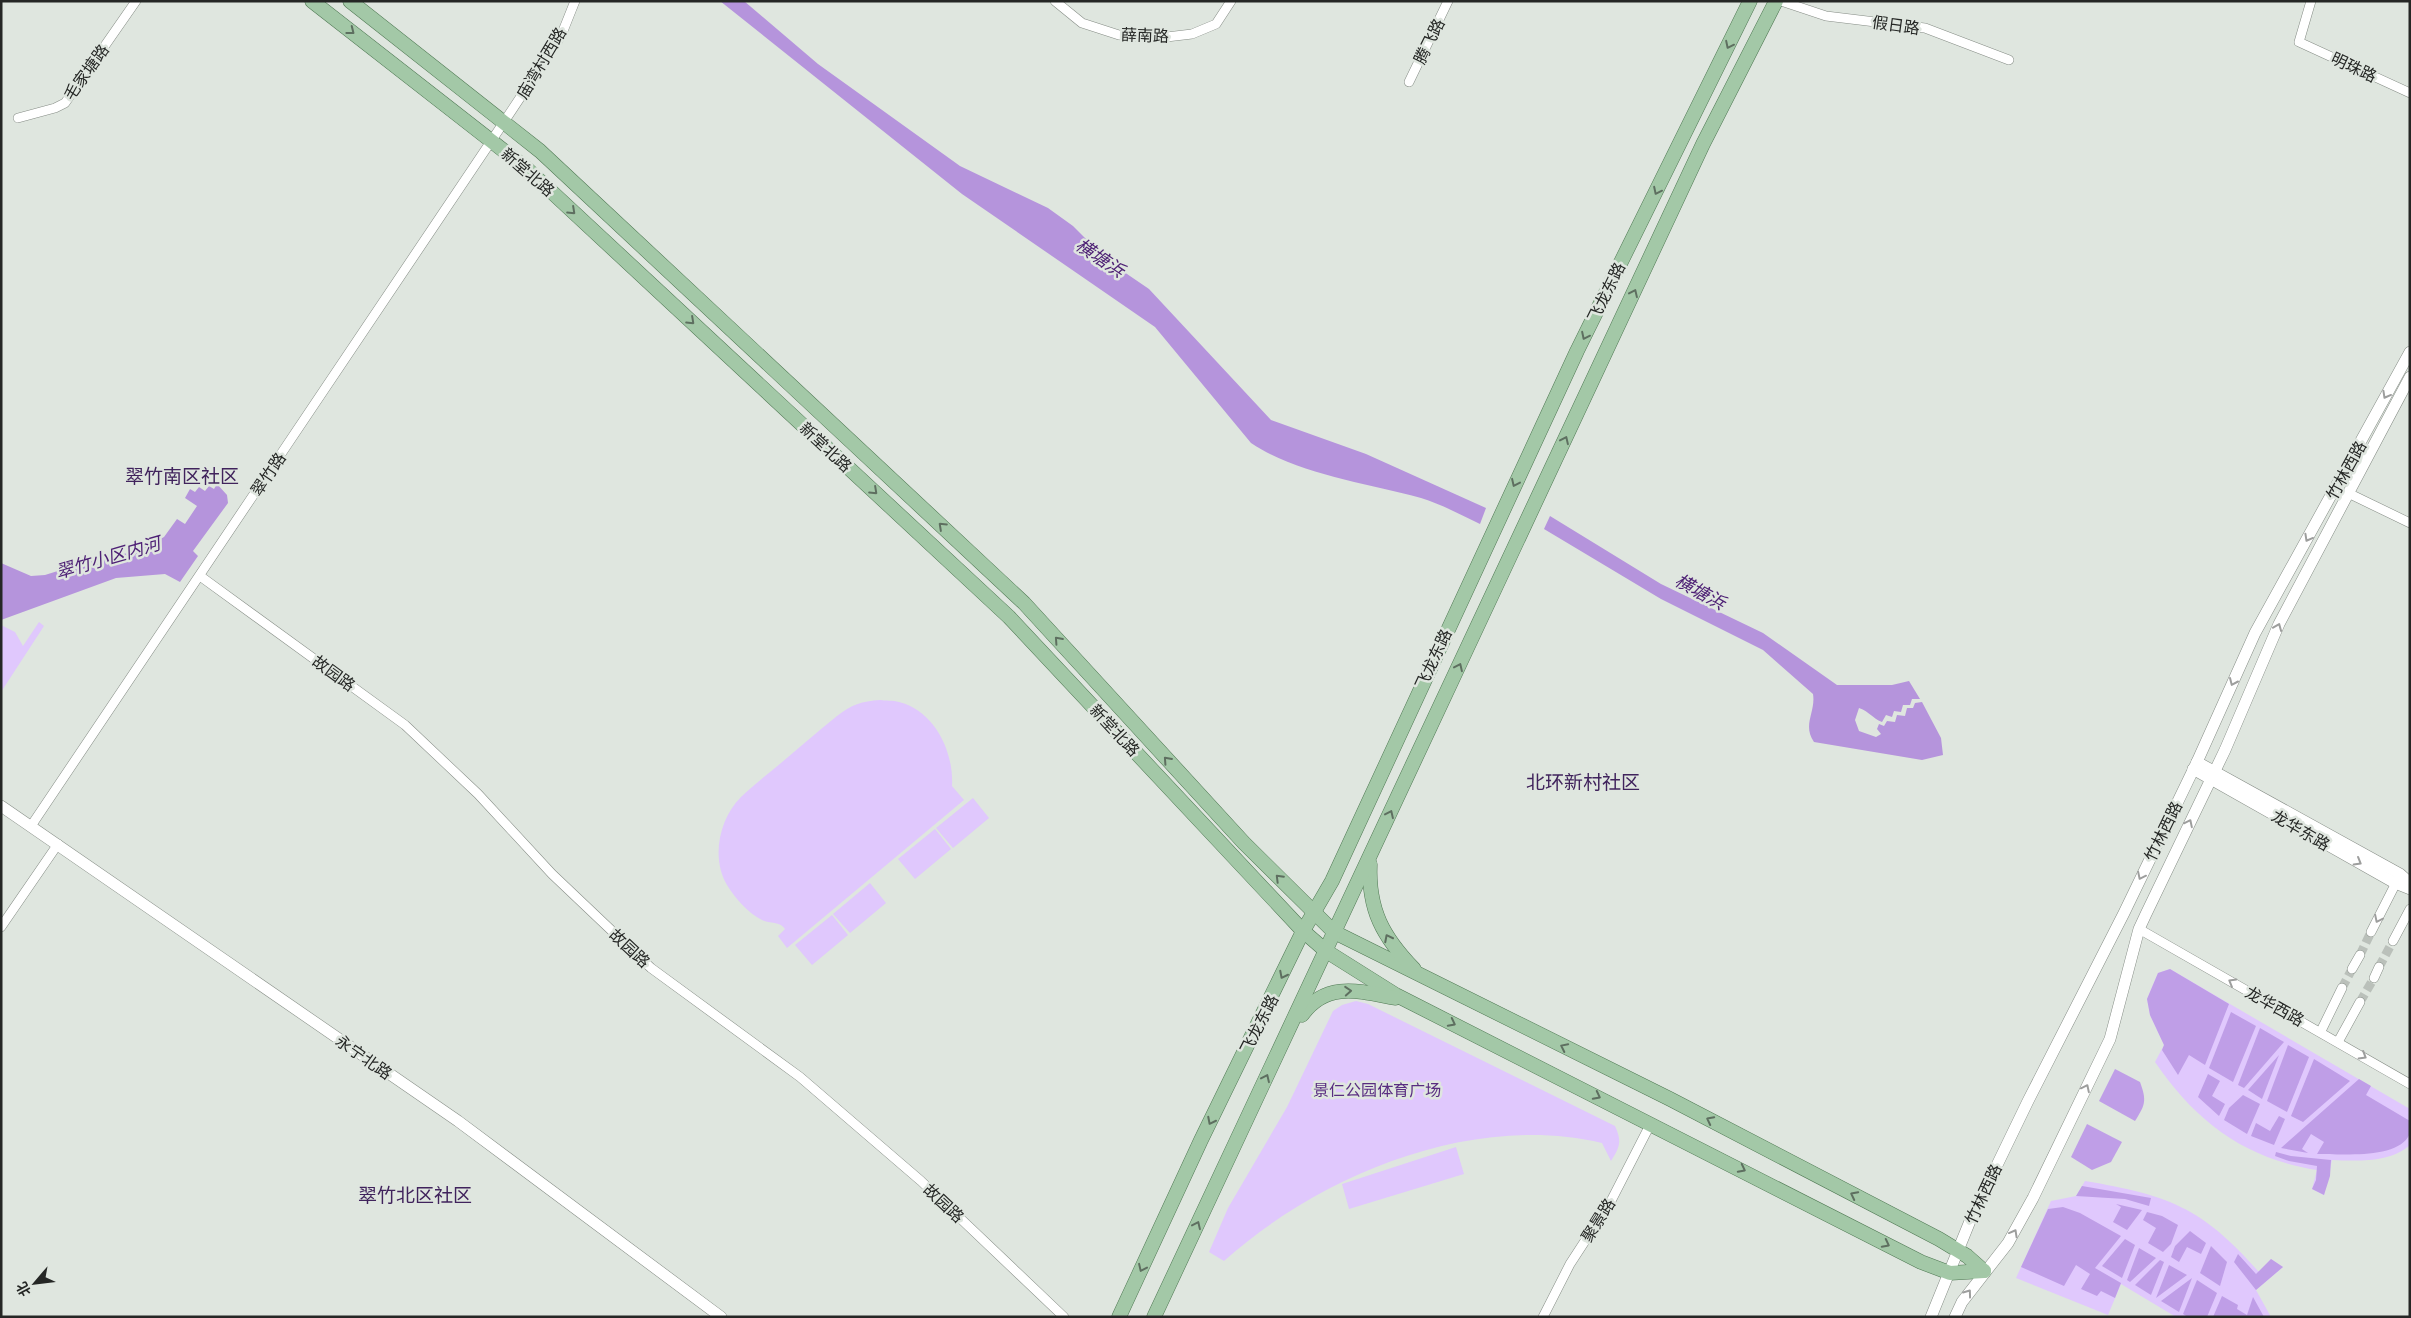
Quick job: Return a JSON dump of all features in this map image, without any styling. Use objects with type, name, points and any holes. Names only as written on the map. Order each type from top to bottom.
[{"type":"main road","name":"新堂北路","points":[[312,1],[526,168],[1009,617],[1303,931],[1326,951],[1408,1001]]},
{"type":"main road","name":"新堂北路","points":[[350,1],[540,150],[1024,603],[1244,843],[1334,932],[1670,1099],[1963,1253],[1984,1272]]},
{"type":"main road","name":"飞龙东路","points":[[1119,1317],[1201,1140],[1303,931],[1332,880],[1577,351],[1750,1]]},
{"type":"main road","name":"飞龙东路","points":[[1154,1317],[1703,144],[1776,1]]},
{"type":"main road","name":"竹林西路","points":[[1931,1317],[1950,1273],[1963,1253],[1970,1221],[2195,765],[2255,633],[2410,352]]},
{"type":"main road","name":"竹林西路","points":[[1955,1317],[1962,1302],[2008,1243],[2033,1198],[2110,1040],[2139,929],[2213,775],[2279,624],[2410,377]]},
{"type":"main road","name":"龙华东路","points":[[2195,765],[2410,884]]},
{"type":"main road","name":"永宁北路","points":[[1,806],[458,1122],[721,1317]]},
{"type":"main road","points":[[1370,858],[1369,883],[1375,911],[1392,946],[1419,975]]},
{"type":"main road","name":"龙华东路","points":[[2398,879],[2410,889]]},
{"type":"main road","points":[[1285,1039],[1310,1004],[1329,992],[1358,990],[1408,1001],[1921,1262],[1950,1273],[1984,1272]]},
{"type":"street","name":"毛家塘路","points":[[18,118],[55,108],[65,103],[136,1]]},
{"type":"street","name":"庙湾村西路","points":[[504,122],[560,36],[575,1]]},
{"type":"street","name":"薛南路","points":[[1055,1],[1082,23],[1119,35],[1158,38],[1192,34],[1216,24],[1230,1]]},
{"type":"street","name":"腾飞路","points":[[1409,82],[1448,1]]},
{"type":"street","name":"假日路","points":[[1780,1],[1826,16],[1925,28],[2009,60]]},
{"type":"street","name":"明珠路","points":[[2311,1],[2299,42],[2410,93]]},
{"type":"street","name":"翠竹路","points":[[31,826],[504,122]]},
{"type":"street","points":[[2348,493],[2410,523]]},
{"type":"street","name":"故园路","points":[[200,576],[406,725],[478,794],[552,874],[651,968],[800,1076],[921,1181],[1064,1317]]},
{"type":"street","points":[[1,927],[58,844]]},
{"type":"street","points":[[2371,932],[2398,879]]},
{"type":"street","points":[[2393,941],[2410,910]]},
{"type":"street","name":"龙华西路","points":[[2139,929],[2321,1031],[2410,1084]]},
{"type":"street","points":[[2352,969],[2360,955]]},
{"type":"street","points":[[2374,978],[2379,967]]},
{"type":"street","points":[[2321,1031],[2342,988]]},
{"type":"street","points":[[2338,1042],[2360,1002]]},
{"type":"street","name":"聚景路","points":[[1544,1317],[1570,1264],[1611,1201],[1651,1123]]},
{"type":"green space","points":[[39,622],[44,626],[1,692],[1,625],[15,632],[23,646]]},
{"type":"green space","points":[[868,701],[897,701],[912,707],[923,714],[932,724],[946,747],[952,773],[952,786],[964,800],[787,948],[778,936],[785,929],[783,926],[762,920],[747,909],[727,885],[722,874],[719,863],[720,839],[727,816],[741,797],[842,712],[852,706]]},
{"type":"green space","points":[[973,798],[989,818],[953,848],[936,828]]},
{"type":"green space","points":[[935,829],[951,849],[915,879],[898,859]]},
{"type":"green space","points":[[870,883],[886,903],[850,933],[833,914]]},
{"type":"green space","points":[[832,915],[848,935],[812,965],[795,945]]},
{"type":"green space","points":[[2170,969],[2410,1109],[2410,1145],[2393,1155],[2373,1160],[2332,1160],[2324,1195],[2312,1189],[2317,1170],[2291,1165],[2267,1157],[2245,1147],[2224,1134],[2187,1102],[2155,1062],[2164,1045],[2150,1015],[2147,999],[2158,973]]},
{"type":"green space","name":"景仁公园体育广场","points":[[1356,1001],[1368,1004],[1615,1126],[1619,1140],[1618,1148],[1611,1161],[1602,1143],[1552,1136],[1502,1136],[1451,1144],[1400,1158],[1352,1178],[1305,1202],[1262,1230],[1224,1261],[1209,1252],[1228,1208],[1287,1107],[1333,1011],[1342,1005]]},
{"type":"green space","points":[[1456,1147],[1464,1174],[1349,1209],[1342,1184]]},
{"type":"green space","points":[[2085,1181],[2139,1192],[2182,1207],[2201,1218],[2219,1232],[2259,1272],[2271,1259],[2283,1267],[2256,1290],[2271,1317],[2176,1317],[2121,1284],[2108,1315],[2016,1278],[2051,1201],[2076,1196]]},
{"type":"shaded area","points":[[2170,969],[2229,1004],[2205,1065],[2189,1055],[2178,1075],[2162,1050],[2164,1045],[2150,1015],[2147,999],[2158,973]]},
{"type":"shaded area","points":[[2231,1012],[2256,1026],[2233,1082],[2209,1068]]},
{"type":"shaded area","points":[[2260,1028],[2284,1042],[2244,1088],[2238,1085]]},
{"type":"shaded area","points":[[2288,1045],[2309,1057],[2287,1112],[2267,1101]]},
{"type":"shaded area","points":[[2279,1055],[2262,1099],[2248,1090]]},
{"type":"shaded area","points":[[2314,1059],[2350,1081],[2303,1122],[2291,1116]]},
{"type":"shaded area","points":[[2115,1069],[2140,1082],[2144,1094],[2144,1103],[2135,1121],[2099,1101]]},
{"type":"shaded area","points":[[2208,1074],[2220,1081],[2212,1096],[2225,1104],[2219,1116],[2198,1097]]},
{"type":"shaded area","points":[[2359,1079],[2371,1086],[2366,1095],[2410,1121],[2409,1135],[2401,1144],[2391,1149],[2366,1154],[2317,1154],[2324,1142],[2311,1134],[2302,1149],[2308,1153],[2281,1148]]},
{"type":"shaded area","points":[[2243,1095],[2260,1104],[2247,1134],[2224,1120],[2229,1108]]},
{"type":"shaded area","points":[[2279,1116],[2285,1119],[2274,1145],[2251,1136],[2256,1123],[2270,1131]]},
{"type":"shaded area","points":[[2087,1124],[2122,1142],[2111,1162],[2092,1170],[2071,1157]]},
{"type":"shaded area","points":[[2276,1152],[2291,1156],[2331,1160],[2330,1176],[2324,1195],[2312,1189],[2316,1180],[2317,1166],[2289,1161],[2275,1156]]},
{"type":"shaded area","points":[[2082,1186],[2151,1198],[2149,1206],[2125,1199],[2076,1196]]},
{"type":"shaded area","points":[[2116,1204],[2142,1210],[2127,1230],[2113,1222],[2121,1207]]},
{"type":"shaded area","points":[[2063,1207],[2080,1213],[2121,1236],[2095,1268],[2121,1283],[2115,1298],[2101,1291],[2097,1296],[2081,1289],[2090,1274],[2076,1265],[2064,1286],[2021,1267],[2048,1209]]},
{"type":"shaded area","points":[[2147,1212],[2162,1216],[2178,1225],[2171,1244],[2163,1252],[2148,1243],[2156,1228],[2143,1220]]},
{"type":"shaded area","points":[[2190,1231],[2206,1243],[2201,1254],[2187,1247],[2179,1262],[2171,1257],[2175,1246]]},
{"type":"shaded area","points":[[2125,1239],[2135,1245],[2122,1278],[2102,1266]]},
{"type":"shaded area","points":[[2211,1246],[2227,1262],[2220,1286],[2200,1273]]},
{"type":"shaded area","points":[[2139,1248],[2156,1258],[2130,1282],[2127,1280]]},
{"type":"shaded area","points":[[2238,1254],[2256,1274],[2271,1259],[2283,1267],[2256,1290],[2234,1262]]},
{"type":"shaded area","points":[[2160,1260],[2164,1262],[2151,1295],[2135,1285]]},
{"type":"shaded area","points":[[2169,1265],[2187,1275],[2156,1298]]},
{"type":"shaded area","points":[[2192,1278],[2179,1312],[2161,1301]]},
{"type":"shaded area","points":[[2197,1280],[2217,1293],[2207,1317],[2188,1317],[2183,1314]]},
{"type":"shaded area","points":[[2222,1296],[2238,1305],[2237,1309],[2247,1315],[2253,1297],[2264,1317],[2213,1317]]},
{"type":"water","name":"横塘浜","points":[[720,1],[744,1],[818,64],[960,166],[1048,208],[1073,226],[1108,261],[1149,289],[1271,420],[1366,454],[1486,508],[1480,524],[1443,506],[1421,498],[1289,463],[1251,443],[1155,327],[962,194]]},
{"type":"water","name":"翠竹小区内河","points":[[217,484],[227,495],[228,503],[193,551],[198,556],[180,582],[165,574],[116,578],[1,620],[1,563],[31,576],[45,575],[99,558],[135,552],[164,537],[177,519],[185,524],[197,506],[185,498],[190,489],[195,492],[199,487],[205,491],[209,486],[214,489]]},
{"type":"water","points":[[1550,516],[1661,584],[1763,633],[1837,685],[1892,685],[1909,681],[1920,699],[1912,699],[1910,705],[1903,705],[1901,712],[1894,711],[1892,717],[1886,715],[1882,722],[1859,708],[1855,720],[1859,731],[1876,737],[1881,734],[1877,729],[1879,724],[1884,726],[1887,721],[1895,722],[1897,715],[1905,716],[1907,708],[1913,708],[1915,703],[1922,702],[1941,738],[1943,755],[1922,760],[1814,742],[1809,730],[1813,694],[1763,650],[1661,599],[1544,529]]},
{"type":"tunnel","points":[[2360,955],[2371,932]]},
{"type":"tunnel","points":[[2379,967],[2393,941]]},
{"type":"tunnel","points":[[2342,988],[2352,969]]},
{"type":"tunnel","points":[[2360,1002],[2374,978]]},
{"type":"district","name":"翠竹南区社区","points":[[182,476]]},
{"type":"district","name":"北环新村社区","points":[[1583,782]]},
{"type":"district","name":"翠竹北区社区","points":[[415,1195]]}]
